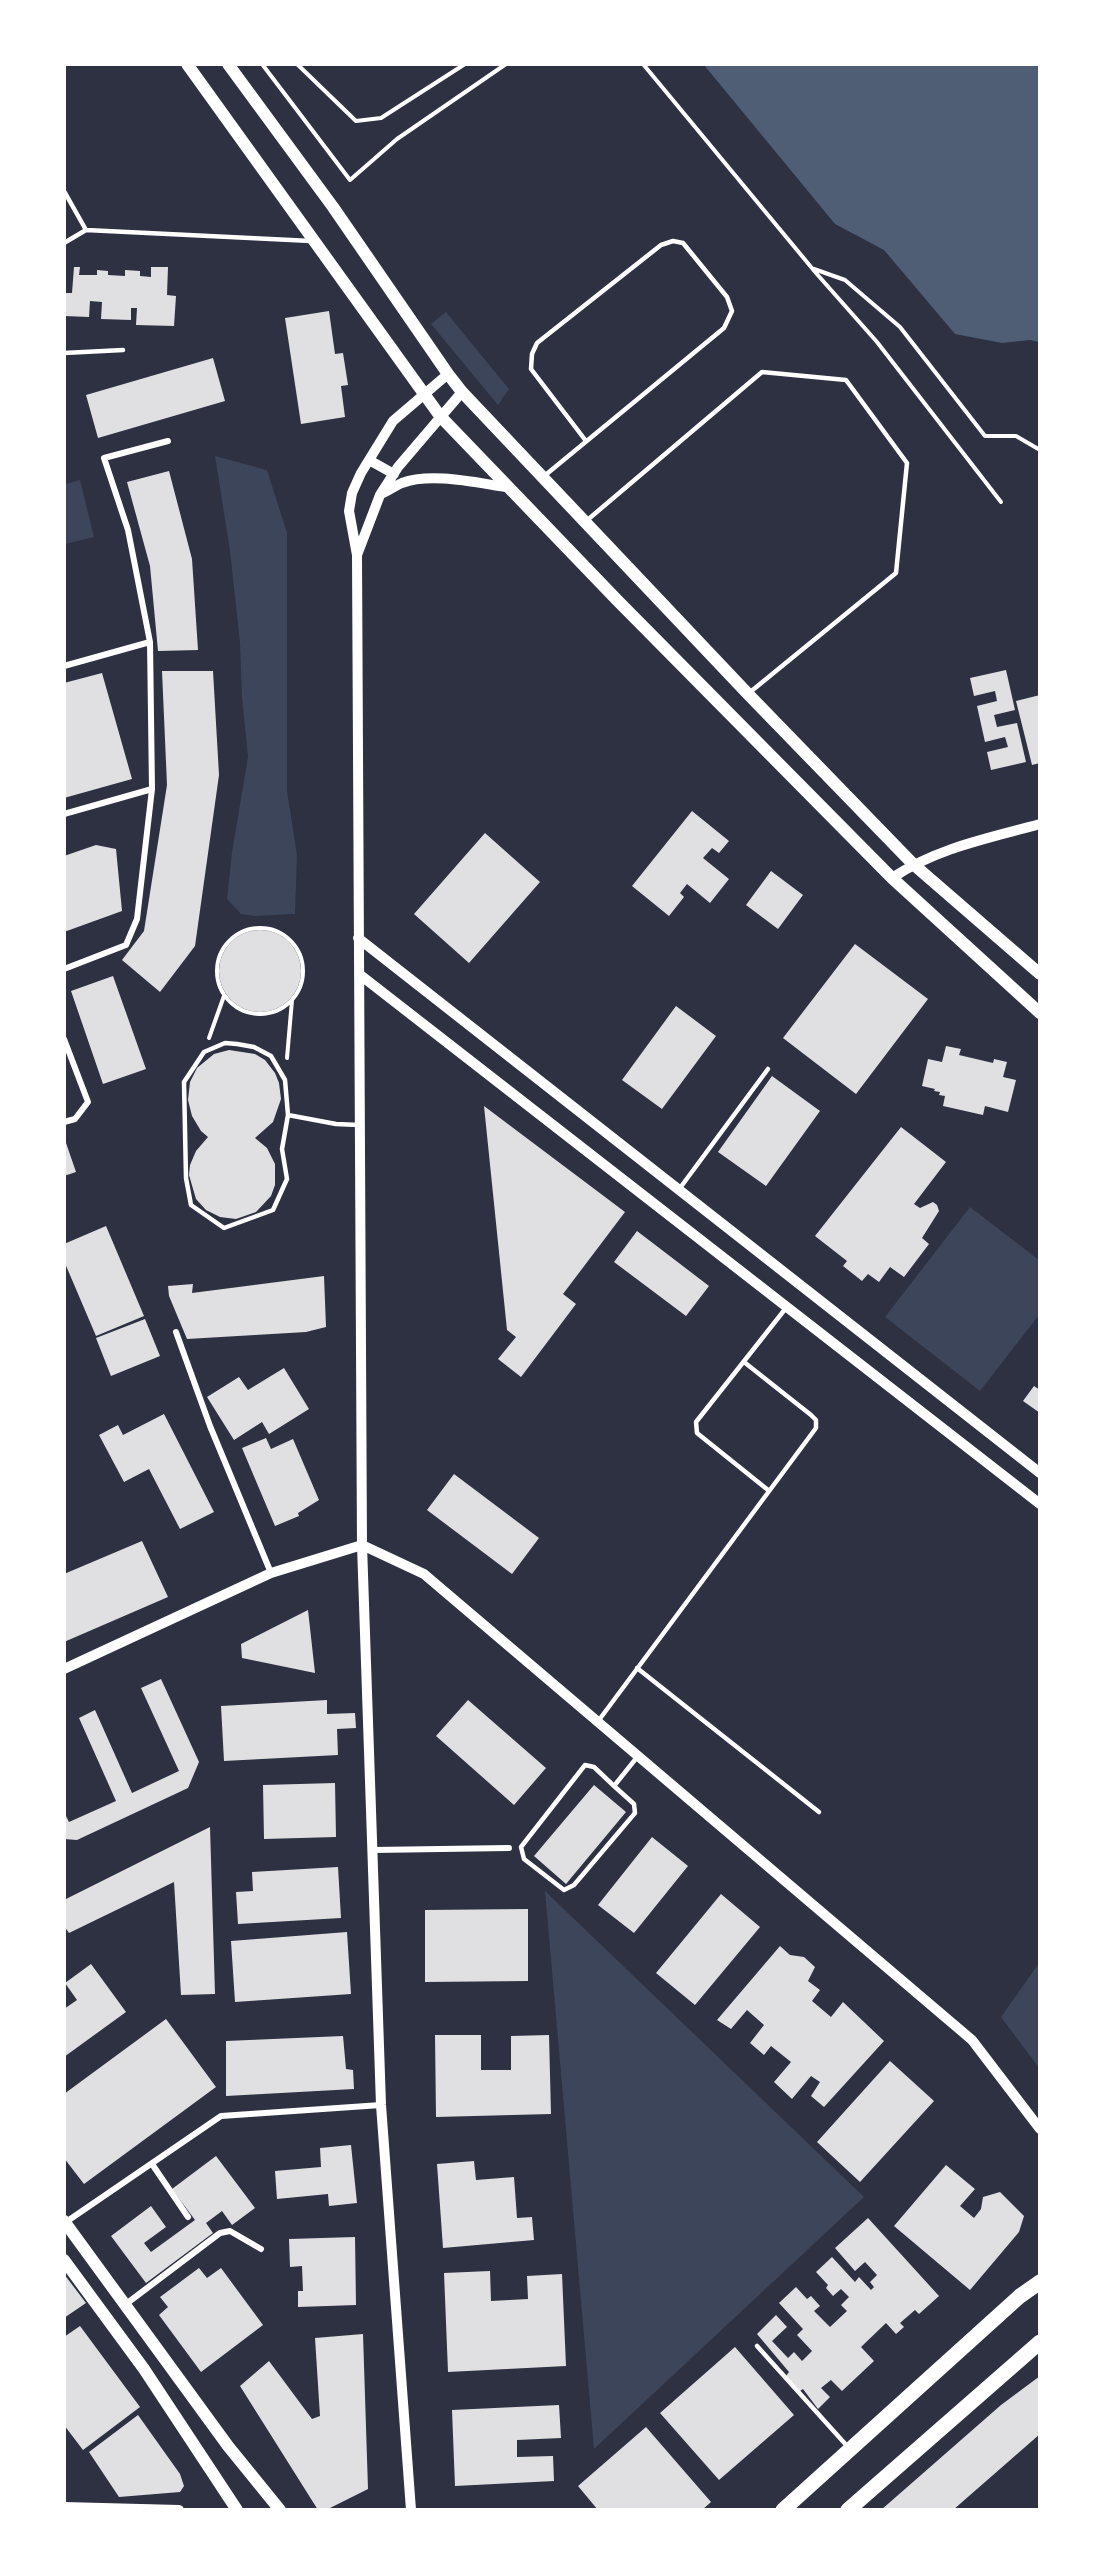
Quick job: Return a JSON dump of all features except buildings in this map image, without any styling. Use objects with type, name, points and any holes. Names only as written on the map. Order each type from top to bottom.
[{"type":"main road","points":[[187,64],[440,416],[506,487],[892,878],[1040,1012]]},
{"type":"main road","points":[[228,64],[333,207],[462,392],[748,694],[913,864],[1040,974]]},
{"type":"main road","points":[[65,2222],[228,2446],[280,2510]]},
{"type":"main road","points":[[64,2260],[144,2369],[237,2510]]},
{"type":"main road","points":[[783,2510],[1020,2296],[1040,2282]]},
{"type":"main road","points":[[848,2510],[1040,2342]]},
{"type":"street","points":[[411,2510],[381,2105],[362,1545],[357,555],[349,511],[352,493],[393,421],[448,375]]},
{"type":"street","points":[[357,555],[380,495],[440,416],[462,392]]},
{"type":"street","points":[[64,969],[126,945],[137,919],[152,789],[150,642],[128,530],[105,458],[168,441]]},
{"type":"street","points":[[369,460],[394,474]]},
{"type":"street","points":[[380,495],[404,482],[425,480],[457,480],[506,487]]},
{"type":"street","points":[[64,666],[150,642]]},
{"type":"street","points":[[64,814],[152,789]]},
{"type":"street","points":[[892,878],[913,864],[952,849],[1040,824]]},
{"type":"street","points":[[358,938],[1040,1473]]},
{"type":"street","points":[[359,975],[1040,1504]]},
{"type":"street","points":[[64,1039],[88,1102],[75,1119],[64,1122]]},
{"type":"street","points":[[176,1332],[210,1426],[272,1573]]},
{"type":"street","points":[[64,1669],[272,1573],[362,1545],[424,1574],[972,2040],[1040,2129]]},
{"type":"street","points":[[373,1850],[508,1848]]},
{"type":"street","points":[[65,2222],[221,2116],[381,2105]]},
{"type":"street","points":[[152,2164],[188,2217]]},
{"type":"street","points":[[126,2304],[220,2233],[230,2231],[261,2249]]},
{"type":"street","points":[[64,2507],[179,2510]]},
{"type":"lane","points":[[64,191],[86,230]]},
{"type":"lane","points":[[64,243],[86,230],[314,241]]},
{"type":"lane","points":[[543,477],[724,328],[732,311],[727,297],[683,243],[673,241],[661,245],[537,343],[532,354],[531,369],[586,441]]},
{"type":"lane","points":[[64,353],[123,350]]},
{"type":"lane","points":[[585,522],[762,372],[846,380],[908,463],[896,573],[748,694]]},
{"type":"lane","points":[[225,1043],[254,1047],[271,1056],[285,1080],[288,1115],[282,1149],[287,1179],[273,1210],[224,1228],[191,1205],[186,1178],[184,1082],[204,1052],[225,1043]]},
{"type":"lane","points":[[678,1190],[768,1069]]},
{"type":"lane","points":[[288,1115],[336,1124],[359,1125]]},
{"type":"lane","points":[[768,1490],[697,1433],[695,1428],[696,1422],[786,1308]]},
{"type":"lane","points":[[597,1722],[816,1428],[816,1420],[744,1362]]},
{"type":"lane","points":[[636,1668],[819,1812]]},
{"type":"lane","points":[[614,1786],[638,1756]]},
{"type":"lane","points":[[585,1765],[594,1767],[614,1786],[634,1804],[635,1813],[574,1885],[564,1890],[524,1858],[521,1846],[585,1765]]},
{"type":"lane","points":[[757,2346],[850,2449]]},
{"type":"path","points":[[262,64],[350,180],[397,139],[506,64]]},
{"type":"path","points":[[297,64],[356,121],[381,118],[465,64]]},
{"type":"path","points":[[643,64],[812,268],[877,342],[1001,502]]},
{"type":"path","points":[[812,268],[845,280],[900,327],[985,436],[1016,436],[1040,450]]},
{"type":"path","points":[[260,928],[273,930],[286,937],[297,950],[303,973],[300,988],[292,1000],[274,1012],[261,1016],[234,1006],[224,996],[217,968],[222,951],[231,939],[245,931],[260,928]]},
{"type":"path","points":[[204,1052],[224,996]]},
{"type":"path","points":[[285,1080],[292,1000]]},
{"type":"shaded area","points":[[704,65],[1039,65],[1039,342],[1030,340],[1002,343],[955,334],[884,250],[835,224]]},
{"type":"shaded area","points":[[446,312],[509,389],[498,405],[431,324]]},
{"type":"shaded area","points":[[215,456],[267,470],[287,533],[287,791],[297,855],[295,914],[254,916],[241,914],[227,899],[232,852],[248,757],[242,698],[240,643],[230,551]]},
{"type":"shaded area","points":[[80,480],[94,537],[65,544],[65,484]]},
{"type":"shaded area","points":[[254,938],[266,940],[277,946],[284,955],[288,968],[270,962],[257,966],[246,987],[240,989],[230,980],[228,960],[239,943]]},
{"type":"shaded area","points":[[970,1207],[1039,1260],[1039,1315],[980,1391],[885,1317]]},
{"type":"shaded area","points":[[545,1891],[864,2197],[594,2449]]},
{"type":"shaded area","points":[[1039,1963],[1039,2068],[1001,2017]]}]
